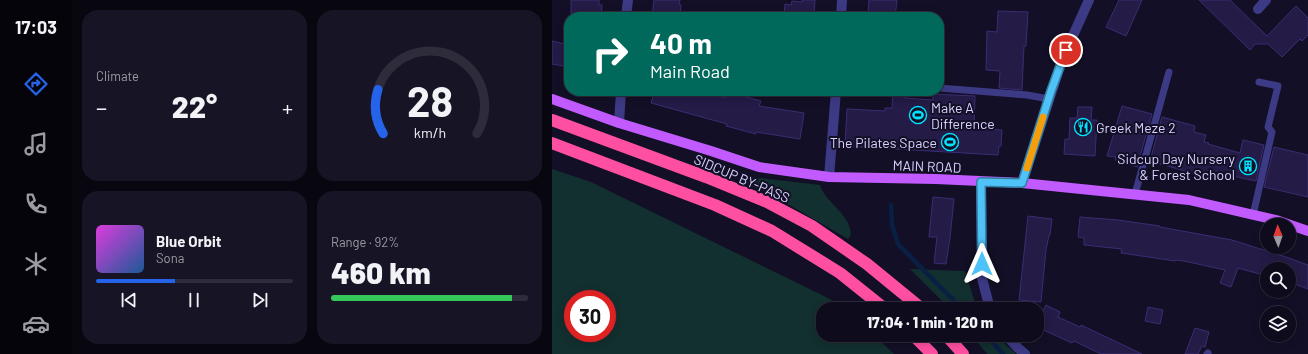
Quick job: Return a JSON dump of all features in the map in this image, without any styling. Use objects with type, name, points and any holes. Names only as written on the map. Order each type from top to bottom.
[{"type":"highway","name":"SIDCUP BY-PASS","points":[[552,120],[706,177],[767,202],[812,226],[867,264],[913,302]]},
{"type":"highway","points":[[552,143],[715,205],[772,231],[840,272],[876,302]]},
{"type":"highway","points":[[920,342],[932,354]]},
{"type":"highway","points":[[952,342],[963,354]]},
{"type":"main road","name":"MAIN ROAD","points":[[552,99],[619,123],[759,166],[829,177],[1022,183],[1189,200],[1276,220],[1308,231]]},
{"type":"street","points":[[627,12],[628,0]]},
{"type":"street","points":[[841,12],[842,0]]},
{"type":"street","points":[[1022,183],[1062,60],[1088,0]]},
{"type":"street","points":[[1258,9],[1266,0]]},
{"type":"street","points":[[619,123],[621,96]]},
{"type":"street","points":[[829,177],[836,96]]},
{"type":"street","points":[[981,182],[982,278],[988,302]]},
{"type":"street","points":[[1012,342],[1025,354]]},
{"type":"lane","points":[[1135,194],[1169,72]]},
{"type":"lane","points":[[1253,215],[1272,132],[1268,127],[1278,86],[1259,82]]},
{"type":"lane","points":[[944,88],[1027,95],[1049,99]]},
{"type":"green space","points":[[552,169],[591,182],[830,299],[834,302],[816,302],[816,342],[881,342],[894,354],[552,354]]},
{"type":"green space","points":[[742,176],[820,185],[827,198],[847,221],[850,227],[851,235],[848,239],[767,192],[738,181]]},
{"type":"green space","points":[[910,269],[965,271],[975,302],[943,302]]},
{"type":"green space","points":[[978,342],[1003,342],[1016,354],[987,354]]},
{"type":"building","points":[[571,0],[599,0],[599,5],[602,5],[601,12],[571,12]]},
{"type":"building","points":[[654,0],[680,0],[680,12],[653,12]]},
{"type":"building","points":[[802,0],[815,0],[814,12],[784,12],[785,4],[791,5],[792,1],[802,2]]},
{"type":"building","points":[[869,0],[897,0],[896,12],[868,12]]},
{"type":"building","points":[[1119,0],[1142,0],[1126,36],[1106,27]]},
{"type":"building","points":[[1199,0],[1230,0],[1267,36],[1296,6],[1308,18],[1308,35],[1302,41],[1300,39],[1282,57],[1268,44],[1255,44],[1250,50]]},
{"type":"building","points":[[998,11],[1028,12],[1026,46],[1024,46],[1022,90],[999,88],[1000,71],[986,70],[987,31],[997,32]]},
{"type":"building","points":[[552,41],[564,44],[564,66],[552,64]]},
{"type":"building","points":[[944,95],[975,96],[974,126],[979,126],[978,128],[1002,130],[1001,146],[999,146],[998,155],[845,146],[847,109],[885,111],[885,108],[892,108],[893,96],[905,96],[905,98],[933,100],[933,96],[944,96]]},
{"type":"building","points":[[653,96],[719,96],[726,98],[727,96],[743,96],[761,101],[759,106],[804,113],[800,139],[756,132],[756,134],[726,126],[727,124],[651,103]]},
{"type":"building","points":[[1122,106],[1152,114],[1137,167],[1115,160],[1116,157],[1107,156]]},
{"type":"building","name":"Greek Meze 2","points":[[1078,107],[1092,107],[1091,120],[1097,120],[1095,156],[1064,154],[1065,139],[1069,139],[1070,118],[1077,118]]},
{"type":"building","points":[[1162,117],[1195,126],[1194,132],[1206,135],[1204,142],[1240,153],[1243,140],[1264,145],[1256,181],[1218,173],[1218,176],[1200,171],[1199,175],[1150,161]]},
{"type":"building","points":[[1274,147],[1308,155],[1308,197],[1264,187]]},
{"type":"building","points":[[933,197],[954,199],[946,264],[934,263],[937,237],[929,237]]},
{"type":"building","points":[[1028,216],[1052,219],[1046,250],[1041,302],[1019,300]]},
{"type":"building","points":[[1080,217],[1118,220],[1160,226],[1232,240],[1260,249],[1260,254],[1276,254],[1308,265],[1308,289],[1296,285],[1296,262],[1260,262],[1260,274],[1238,268],[1231,287],[1220,283],[1225,270],[1184,261],[1121,253],[1122,249],[1084,245],[1084,238],[1078,237]]},
{"type":"building","points":[[1046,305],[1060,312],[1058,317],[1080,327],[1081,325],[1142,354],[1101,354],[1074,341],[1072,343],[1044,330],[1044,309]]},
{"type":"building","points":[[1148,307],[1163,310],[1160,324],[1145,321]]},
{"type":"building","points":[[1195,328],[1209,332],[1205,347],[1202,346],[1198,354],[1185,354]]},
{"type":"waterway","points":[[891,205],[892,225],[898,244],[955,302]]},
{"type":"waterway","points":[[992,342],[1003,354]]},
{"type":"slow traffic","points":[[1027,168],[1043,117]]},
{"type":"place","name":"Make A Difference","points":[[918,115]]},
{"type":"place","name":"Greek Meze 2","points":[[1083,127]]},
{"type":"place","name":"The Pilates Space","points":[[950,142]]},
{"type":"place","name":"Sidcup Day Nursery & Forest School","points":[[1248,166]]},
{"type":"route","points":[[982,264],[981,182],[1022,183],[1051,91],[1066,50]]}]
